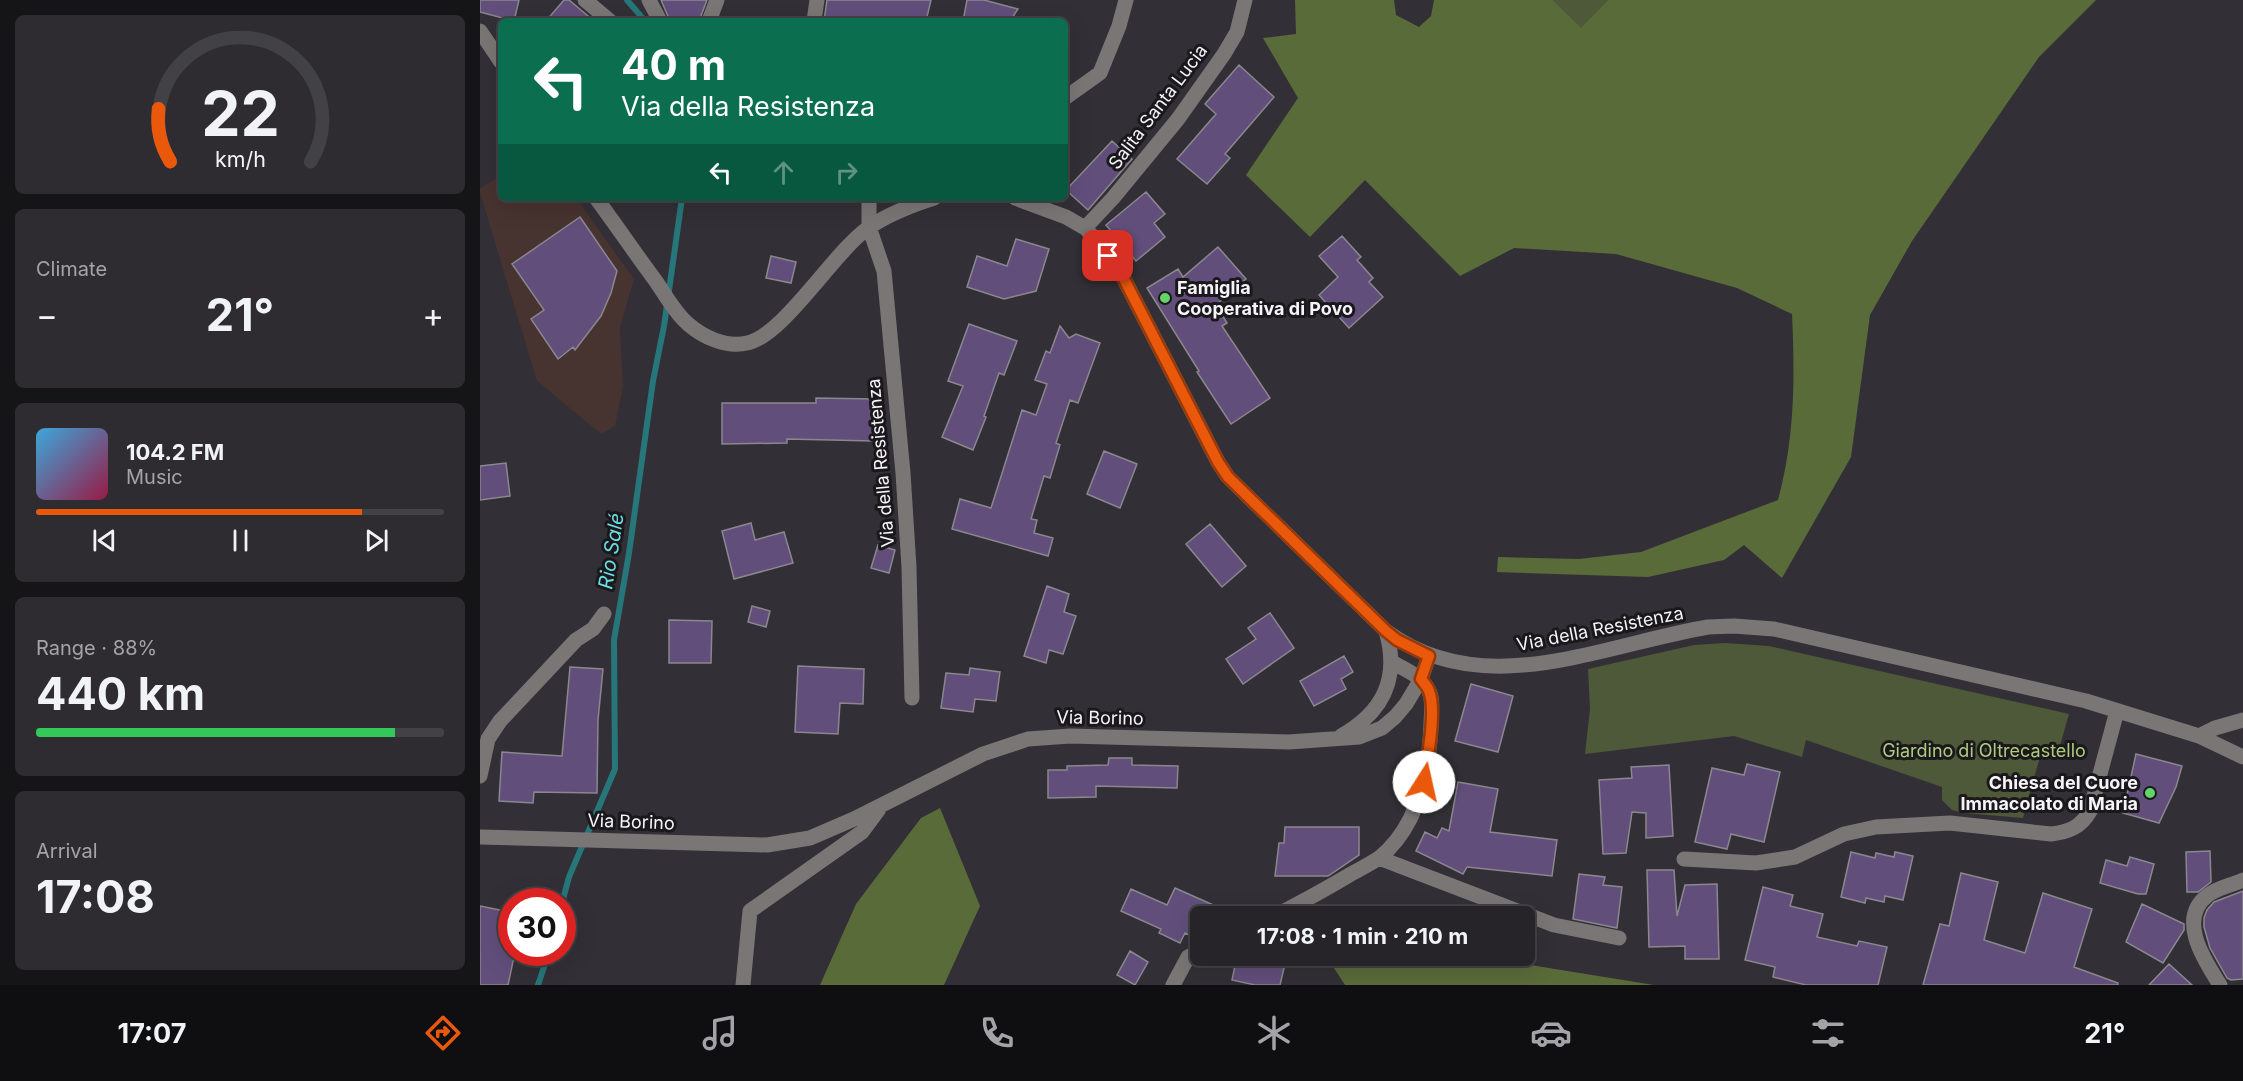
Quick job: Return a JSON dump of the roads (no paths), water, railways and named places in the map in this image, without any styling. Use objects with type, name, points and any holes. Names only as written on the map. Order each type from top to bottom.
[{"type":"street","points":[[585,0],[606,18]]},
{"type":"street","points":[[649,0],[658,18]]},
{"type":"street","points":[[710,18],[717,0]]},
{"type":"street","points":[[815,18],[818,0]]},
{"type":"street","points":[[1068,96],[1101,73],[1119,26],[1126,0]]},
{"type":"street","name":"Salita Santa Lucia","points":[[1089,222],[1113,198],[1178,119],[1224,54],[1237,32],[1245,0]]},
{"type":"street","points":[[480,31],[498,58]]},
{"type":"street","points":[[598,201],[686,322],[712,339],[735,344],[748,343],[763,336],[788,314],[846,247],[869,227],[907,207],[925,201]]},
{"type":"street","name":"Via della Resistenza","points":[[869,201],[869,227],[884,271],[902,461],[909,567],[912,698]]},
{"type":"street","name":"Via della Resistenza","points":[[1023,201],[1066,217],[1089,222],[1098,242],[1124,279],[1218,462],[1228,477],[1386,631],[1397,640],[1429,656],[1475,666],[1524,666],[1679,632],[1734,626],[1774,629],[2086,701],[2199,736],[2243,757]]},
{"type":"street","points":[[480,776],[488,740],[500,721],[576,639],[593,628],[604,614]]},
{"type":"street","name":"Via Borino","points":[[1333,740],[1359,725],[1380,703],[1392,662],[1386,631]]},
{"type":"street","name":"Via Borino","points":[[480,837],[739,845],[789,843],[810,838],[983,754],[1003,746],[1038,738],[1070,736],[1289,742],[1359,737],[1382,728],[1406,704],[1421,679],[1429,656]]},
{"type":"street","points":[[1294,906],[1379,858],[1395,842],[1410,820],[1424,782],[1430,747],[1432,711],[1430,692],[1421,679],[1392,662]]},
{"type":"street","points":[[1684,860],[1756,863],[1795,857],[1844,834],[1876,827],[1950,823],[2051,834],[2064,833],[2076,828],[2085,820],[2090,811],[2117,711]]},
{"type":"street","points":[[2199,736],[2215,728],[2243,720]]},
{"type":"street","name":"Via Borino","points":[[743,985],[750,911],[862,832],[881,805]]},
{"type":"street","points":[[1379,858],[1546,923],[1619,938]]},
{"type":"street","points":[[2220,985],[2205,962],[2195,939],[2194,920],[2199,906],[2208,895],[2240,882]]},
{"type":"street","points":[[1173,985],[1190,956]]},
{"type":"waterway","name":"Rio Salé","points":[[627,0],[642,18]]},
{"type":"waterway","name":"Rio Salé","points":[[566,888],[615,769],[614,640],[682,201]]},
{"type":"waterway","name":"Rio Salé","points":[[538,985],[544,966]]},
{"type":"place","name":"Famiglia Cooperativa di Povo","points":[[1165,298]]},
{"type":"place","name":"Chiesa del Cuore Immacolato di Maria","points":[[2150,793]]},
{"type":"park label","name":"Giardino di Oltrecastello","points":[[1984,751]]}]
